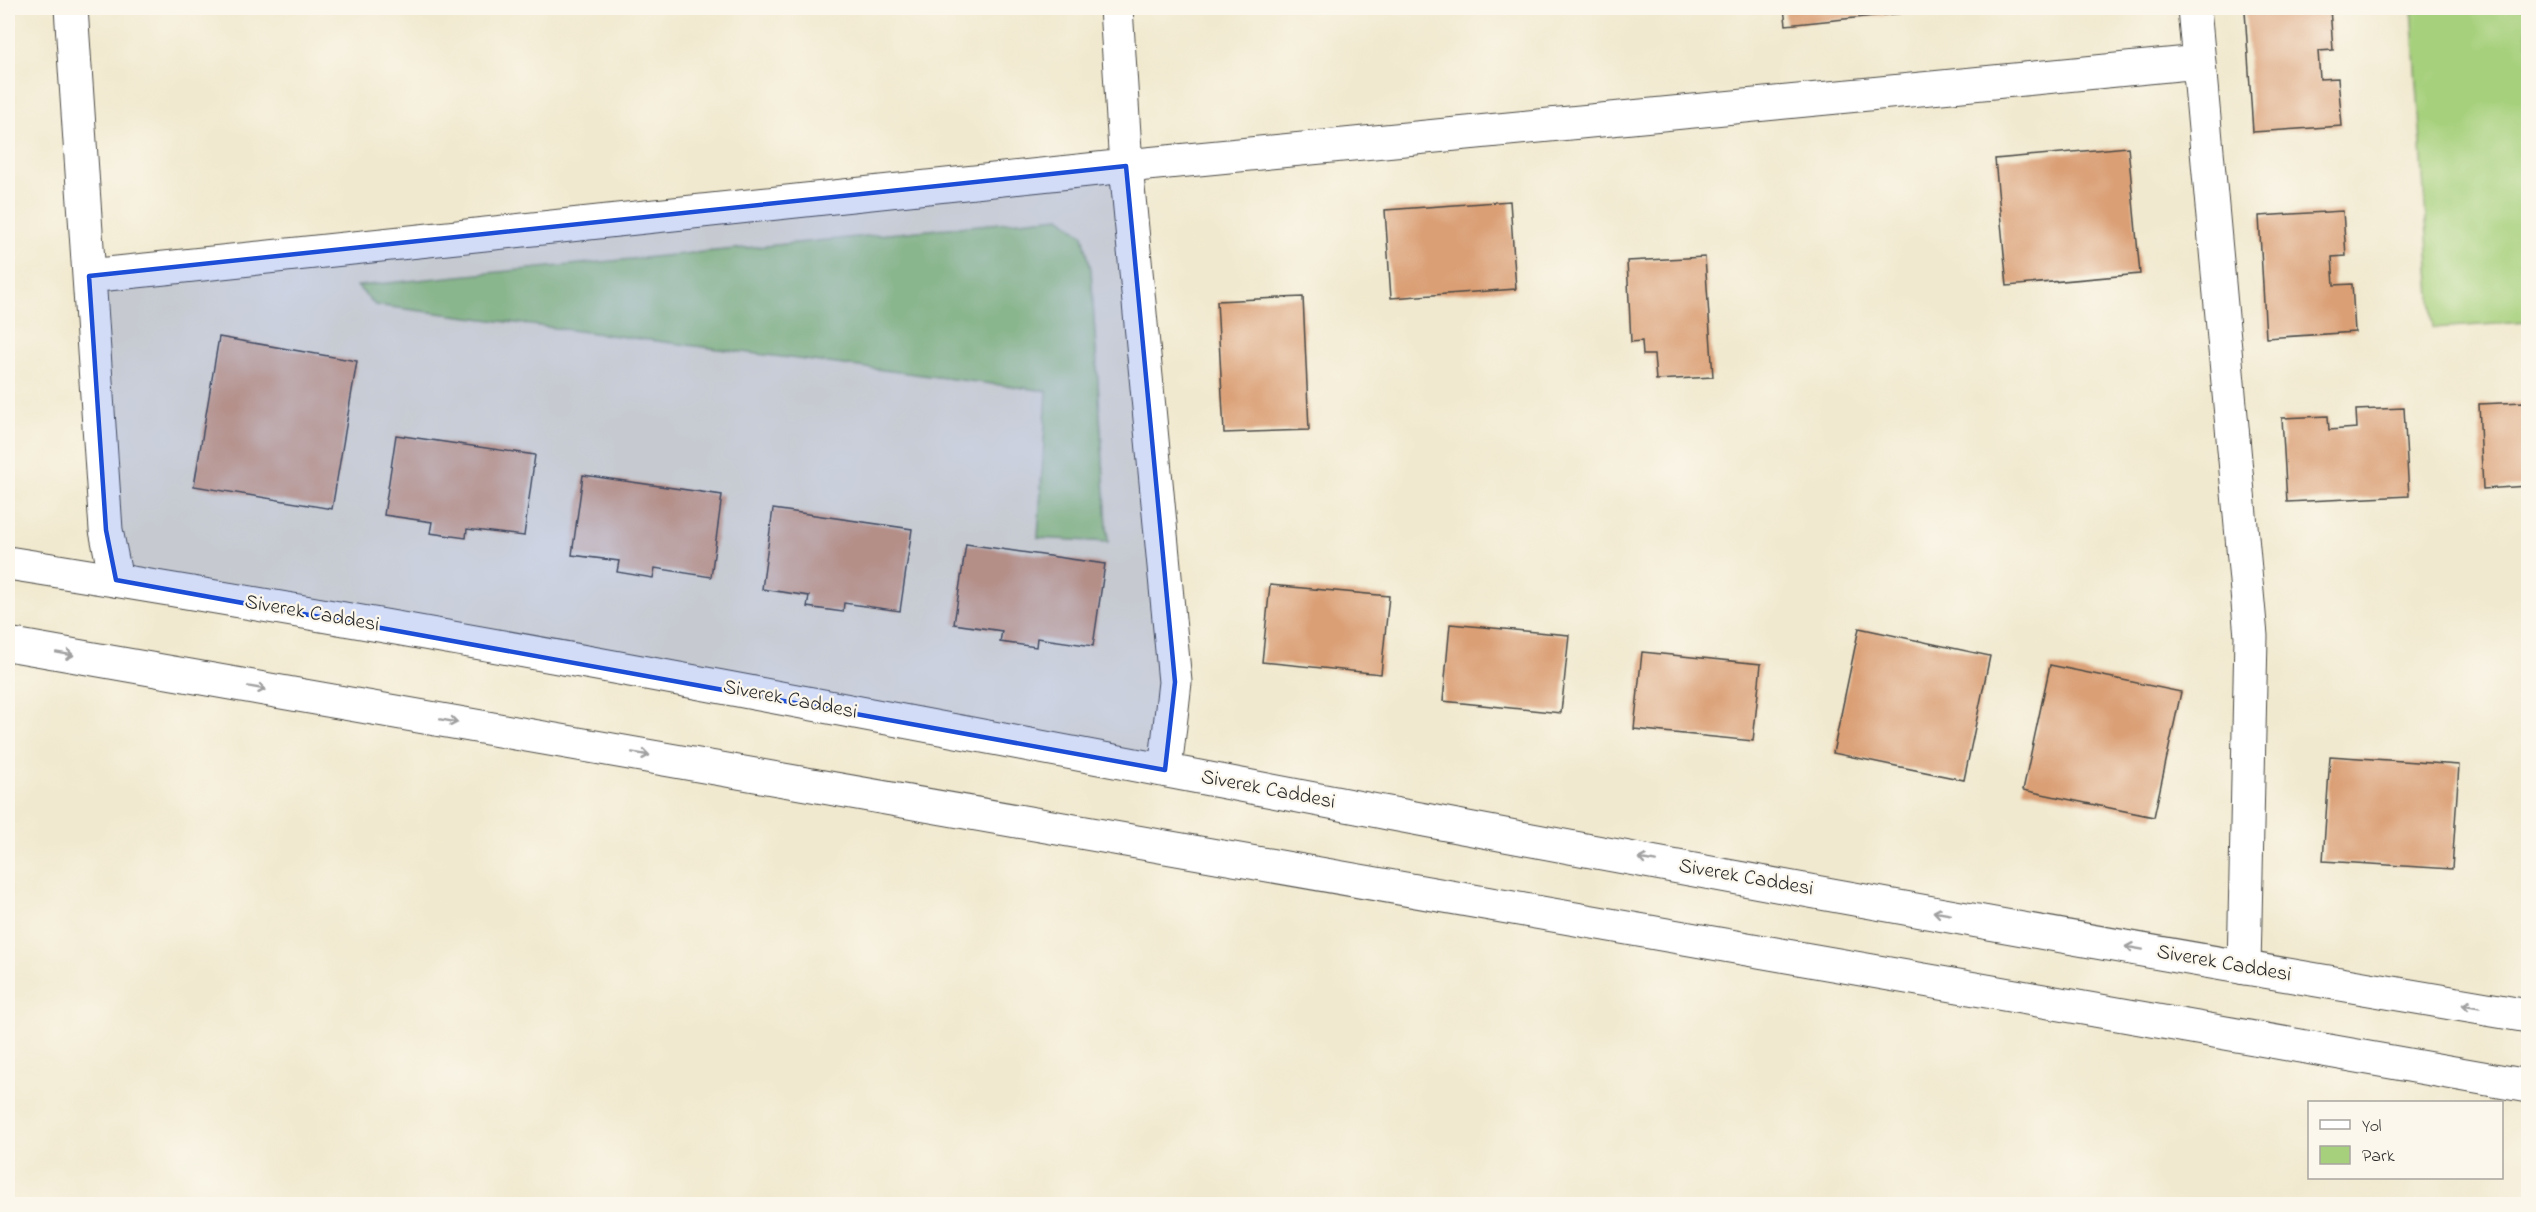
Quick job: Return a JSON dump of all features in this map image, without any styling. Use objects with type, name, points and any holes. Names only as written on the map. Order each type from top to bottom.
[{"type":"main road","points":[[71,8],[106,530],[116,580]]},
{"type":"main road","points":[[1116,8],[1126,166],[1175,682],[1165,770]]},
{"type":"main road","points":[[2194,8],[2251,636],[2244,968]]},
{"type":"main road","points":[[89,276],[1126,166],[2199,62]]},
{"type":"main road","name":"Siverek Caddesi","points":[[8,563],[515,649],[1390,813],[2244,968],[2529,1016]]},
{"type":"main road","points":[[8,644],[2529,1086]]},
{"type":"highlighted area","points":[[1126,166],[1175,682],[1165,770],[116,580],[106,530],[89,276]]},
{"type":"green space","points":[[2412,8],[2528,8],[2528,322],[2433,328]]},
{"type":"green space","points":[[1060,217],[1083,235],[1091,270],[1108,542],[1038,538],[1047,391],[375,305],[357,286]]},
{"type":"building","points":[[1784,8],[1912,8],[1913,12],[1786,25]]},
{"type":"building","points":[[2330,8],[2333,50],[2318,51],[2320,79],[2338,78],[2342,126],[2253,132],[2245,11]]},
{"type":"building","points":[[2128,147],[2140,274],[2007,286],[1995,159]]},
{"type":"building","points":[[1510,201],[1516,289],[1391,298],[1385,210]]},
{"type":"building","points":[[2343,211],[2346,256],[2332,257],[2334,285],[2352,284],[2355,332],[2266,338],[2259,216]]},
{"type":"building","points":[[1705,257],[1713,377],[1656,380],[1654,355],[1643,355],[1642,341],[1631,342],[1627,261]]},
{"type":"building","points":[[1303,297],[1309,430],[1224,433],[1217,301]]},
{"type":"building","points":[[219,337],[357,361],[332,509],[194,486]]},
{"type":"building","points":[[2524,402],[2525,416],[2528,416],[2528,486],[2483,489],[2479,404]]},
{"type":"building","points":[[2404,408],[2409,496],[2287,502],[2282,418],[2328,416],[2329,430],[2357,428],[2356,410]]},
{"type":"building","points":[[396,435],[535,455],[524,536],[467,529],[466,538],[430,533],[432,522],[384,515]]},
{"type":"building","points":[[583,475],[722,495],[711,577],[655,568],[653,578],[617,572],[619,561],[572,555]]},
{"type":"building","points":[[773,509],[912,529],[900,611],[844,603],[843,612],[807,607],[809,596],[762,589]]},
{"type":"building","points":[[966,544],[1105,564],[1093,646],[1037,638],[1036,647],[1000,642],[1002,631],[954,624]]},
{"type":"building","points":[[1270,585],[1389,596],[1381,674],[1262,662]]},
{"type":"building","points":[[1450,624],[1569,635],[1561,713],[1443,701]]},
{"type":"building","points":[[1859,628],[1990,656],[1964,780],[1833,753]]},
{"type":"building","points":[[1642,652],[1761,664],[1753,741],[1634,729]]},
{"type":"building","points":[[2050,665],[2181,692],[2154,817],[2023,790]]},
{"type":"building","points":[[2330,756],[2459,765],[2452,869],[2323,861]]}]
